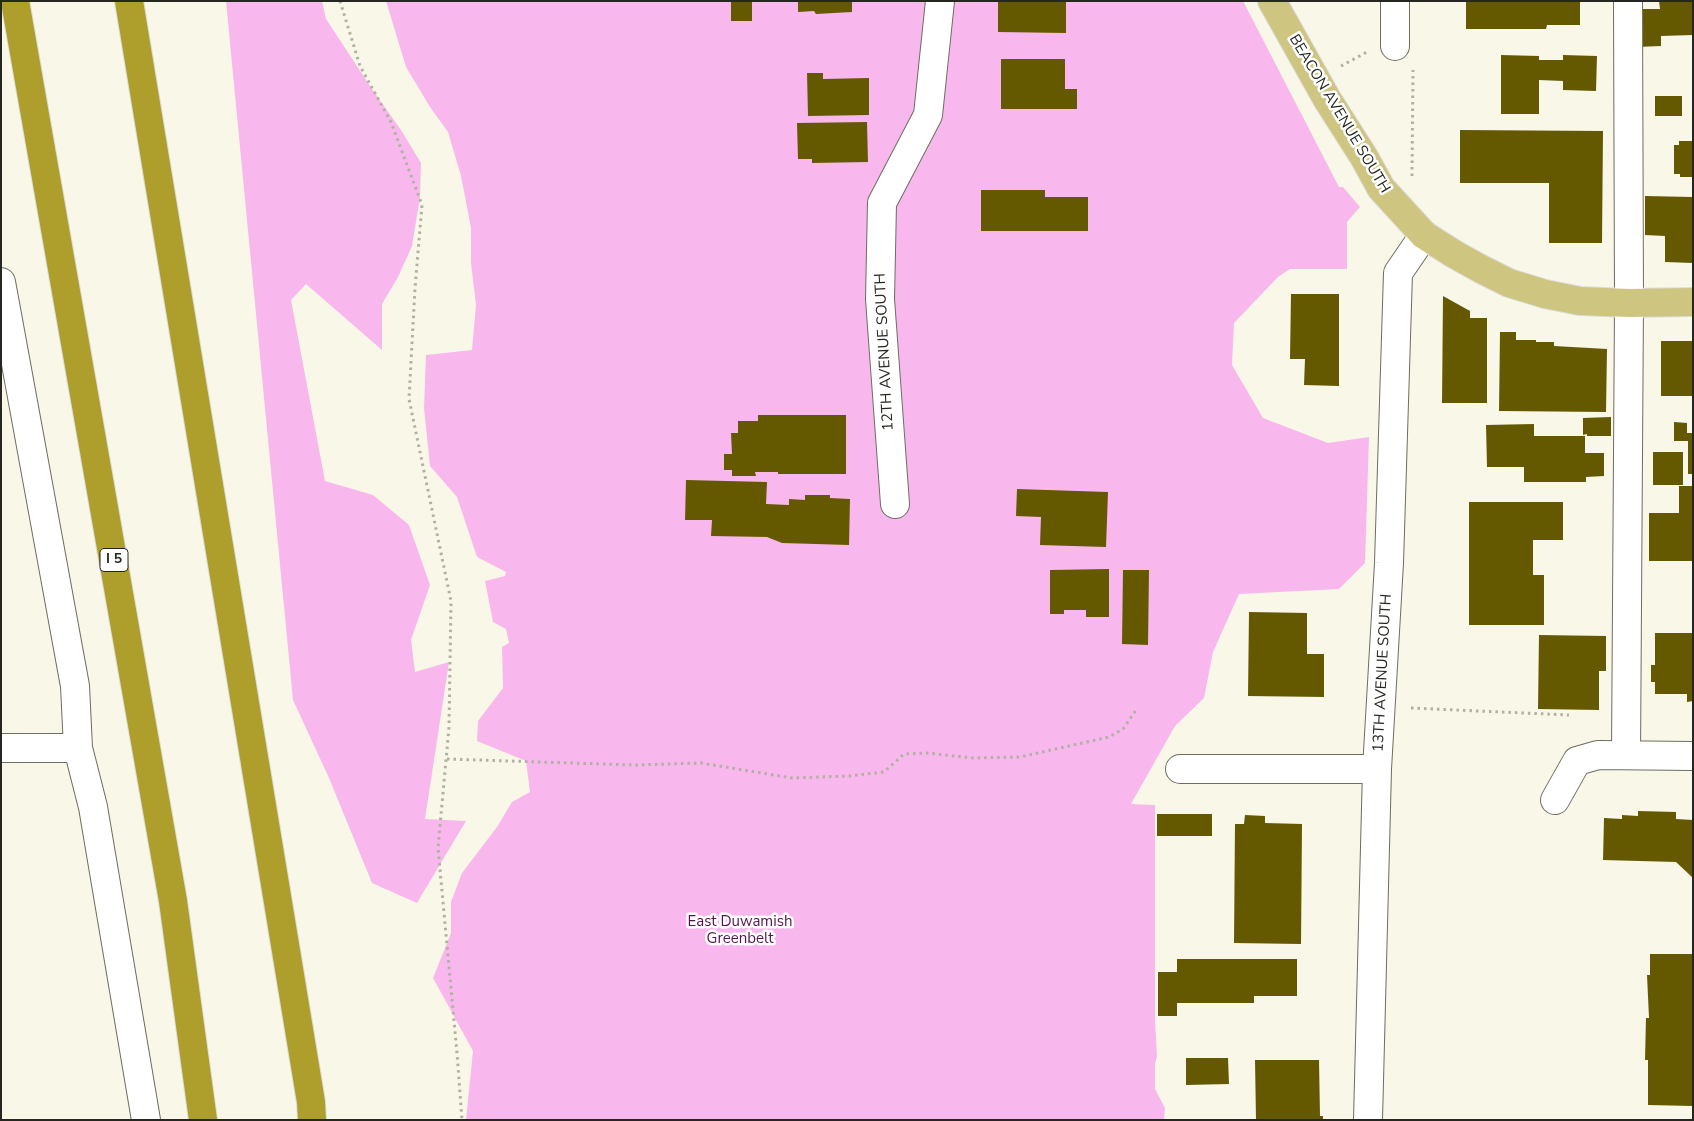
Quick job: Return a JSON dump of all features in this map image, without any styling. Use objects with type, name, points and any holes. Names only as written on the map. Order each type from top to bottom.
[{"type":"highway","name":"I 5","points":[[15,1],[171,891],[202,1120]]},
{"type":"highway","points":[[129,1],[311,1102],[312,1120]]},
{"type":"main road","name":"BEACON AVENUE SOUTH","points":[[1272,1],[1327,100],[1364,157],[1381,188],[1424,235],[1454,254],[1509,282],[1545,294],[1580,301],[1629,303],[1693,302]]},
{"type":"street","name":"12TH AVENUE SOUTH","points":[[895,504],[880,299],[882,203],[928,115],[940,1]]},
{"type":"street","points":[[1395,1],[1404,55]]},
{"type":"street","points":[[1626,755],[1629,303],[1628,1]]},
{"type":"street","name":"13TH AVENUE SOUTH","points":[[1368,1120],[1377,768],[1389,563],[1398,273],[1424,235]]},
{"type":"street","points":[[1,282],[75,686],[78,748],[93,807],[146,1120]]},
{"type":"street","points":[[2,748],[78,748]]},
{"type":"street","points":[[1555,800],[1577,761],[1598,755],[1693,756]]},
{"type":"street","points":[[1180,768],[1377,768]]},
{"type":"path","points":[[340,1],[360,66],[391,122],[422,205],[408,399],[451,601],[450,727],[438,848],[462,1120]]},
{"type":"path","points":[[1338,68],[1367,52]]},
{"type":"path","points":[[1404,55],[1412,179]]},
{"type":"path","points":[[1405,708],[1569,715]]},
{"type":"path","points":[[447,759],[634,765],[701,763],[792,778],[849,776],[884,772],[904,754],[928,753],[973,758],[1020,757],[1109,737],[1122,729],[1136,710]]},
{"type":"green space","points":[[226,1],[322,1],[326,19],[421,163],[420,197],[412,246],[398,277],[382,304],[382,350],[306,284],[291,300],[325,481],[373,495],[409,525],[430,585],[411,640],[415,672],[449,662],[425,819],[466,821],[417,903],[372,883],[329,778],[293,700]]},
{"type":"green space","name":"East Duwamish Greenbelt","points":[[386,1],[1243,1],[1339,187],[1343,187],[1360,207],[1347,222],[1347,269],[1290,269],[1278,277],[1234,323],[1232,365],[1263,418],[1328,443],[1369,437],[1365,563],[1339,589],[1239,594],[1213,652],[1204,698],[1175,726],[1131,804],[1155,805],[1155,1021],[1157,1056],[1155,1064],[1155,1089],[1165,1108],[1164,1120],[466,1120],[473,1051],[433,978],[451,933],[451,902],[462,873],[497,827],[512,802],[530,792],[526,761],[477,741],[478,721],[503,688],[502,647],[509,643],[506,629],[493,622],[485,581],[505,576],[506,572],[477,557],[457,497],[430,466],[424,408],[426,355],[472,350],[476,305],[471,263],[471,228],[461,176],[448,132],[430,107],[406,67]]},
{"type":"building","points":[[731,1],[752,1],[752,21],[731,21]]},
{"type":"building","points":[[798,1],[852,1],[852,12],[816,14],[814,11],[798,12]]},
{"type":"building","points":[[998,1],[1066,1],[1066,33],[998,32]]},
{"type":"building","points":[[1466,1],[1580,1],[1580,25],[1547,25],[1546,29],[1466,29]]},
{"type":"building","points":[[1659,1],[1693,1],[1693,35],[1661,36],[1661,46],[1636,47],[1635,9],[1660,9]]},
{"type":"building","points":[[1501,55],[1539,56],[1539,60],[1563,60],[1563,55],[1597,56],[1596,91],[1563,90],[1563,81],[1539,80],[1539,114],[1501,114]]},
{"type":"building","points":[[1001,59],[1065,59],[1065,89],[1077,89],[1077,109],[1001,109]]},
{"type":"building","points":[[807,73],[823,73],[823,79],[869,78],[869,115],[808,116]]},
{"type":"building","points":[[1655,96],[1682,96],[1682,116],[1655,116]]},
{"type":"building","points":[[867,122],[868,162],[812,163],[812,159],[798,159],[797,123]]},
{"type":"building","points":[[1460,130],[1603,131],[1602,243],[1549,243],[1549,183],[1460,183]]},
{"type":"building","points":[[1679,141],[1693,141],[1693,177],[1680,177],[1680,174],[1674,174],[1674,145],[1679,145]]},
{"type":"building","points":[[981,190],[1045,190],[1045,197],[1088,197],[1088,231],[981,231]]},
{"type":"building","points":[[1645,196],[1693,197],[1693,263],[1665,262],[1665,236],[1645,235]]},
{"type":"building","points":[[1291,294],[1339,294],[1339,386],[1304,385],[1305,359],[1290,359]]},
{"type":"building","points":[[1443,296],[1470,311],[1470,318],[1487,318],[1487,403],[1442,403]]},
{"type":"building","points":[[1500,332],[1516,332],[1516,340],[1554,342],[1554,346],[1607,349],[1606,412],[1499,411]]},
{"type":"building","points":[[1661,341],[1693,341],[1693,396],[1661,396]]},
{"type":"building","points":[[758,415],[846,415],[846,474],[755,472],[756,476],[732,476],[732,470],[724,470],[724,454],[732,454],[731,433],[738,433],[738,421],[758,421]]},
{"type":"building","points":[[1611,417],[1611,436],[1583,435],[1583,418]]},
{"type":"building","points":[[1674,422],[1687,423],[1687,433],[1693,433],[1693,474],[1688,474],[1688,441],[1674,441]]},
{"type":"building","points":[[1534,424],[1534,436],[1585,436],[1585,453],[1604,453],[1604,476],[1586,477],[1586,482],[1524,482],[1524,467],[1487,467],[1486,425]]},
{"type":"building","points":[[1653,452],[1683,452],[1683,485],[1653,485]]},
{"type":"building","points":[[686,480],[767,482],[766,504],[789,505],[789,499],[805,500],[805,495],[830,495],[830,498],[850,499],[849,545],[782,543],[767,537],[711,536],[712,520],[685,520]]},
{"type":"building","points":[[1679,486],[1693,486],[1693,561],[1649,561],[1649,513],[1679,513]]},
{"type":"building","points":[[1017,489],[1108,492],[1106,547],[1040,545],[1041,517],[1016,516]]},
{"type":"building","points":[[1469,502],[1563,502],[1563,540],[1533,540],[1533,575],[1544,575],[1544,625],[1469,625]]},
{"type":"building","points":[[1109,569],[1109,617],[1086,617],[1086,610],[1064,610],[1064,614],[1050,614],[1050,570]]},
{"type":"building","points":[[1123,570],[1149,570],[1148,645],[1122,644]]},
{"type":"building","points":[[1249,612],[1307,613],[1307,654],[1324,654],[1324,697],[1248,696]]},
{"type":"building","points":[[1655,633],[1693,633],[1693,701],[1687,702],[1687,694],[1655,694],[1655,682],[1651,682],[1651,665],[1655,665]]},
{"type":"building","points":[[1539,635],[1606,636],[1606,671],[1599,671],[1599,710],[1538,709]]},
{"type":"building","points":[[1638,811],[1676,812],[1676,819],[1693,820],[1693,878],[1676,862],[1603,860],[1604,818],[1622,819],[1622,815],[1638,816]]},
{"type":"building","points":[[1157,814],[1212,814],[1212,836],[1157,836]]},
{"type":"building","points":[[1245,815],[1265,816],[1265,823],[1302,824],[1301,944],[1234,943],[1235,824],[1244,824]]},
{"type":"building","points":[[1650,954],[1693,954],[1693,1106],[1648,1105],[1648,1060],[1645,1060],[1646,1018],[1649,1018],[1647,975],[1650,975]]},
{"type":"building","points":[[1177,959],[1297,959],[1297,996],[1254,996],[1254,1003],[1177,1003],[1177,1016],[1158,1016],[1158,972],[1177,972]]},
{"type":"building","points":[[1186,1058],[1228,1058],[1229,1084],[1186,1085]]},
{"type":"building","points":[[1255,1060],[1319,1060],[1320,1116],[1323,1116],[1323,1120],[1256,1120]]}]
